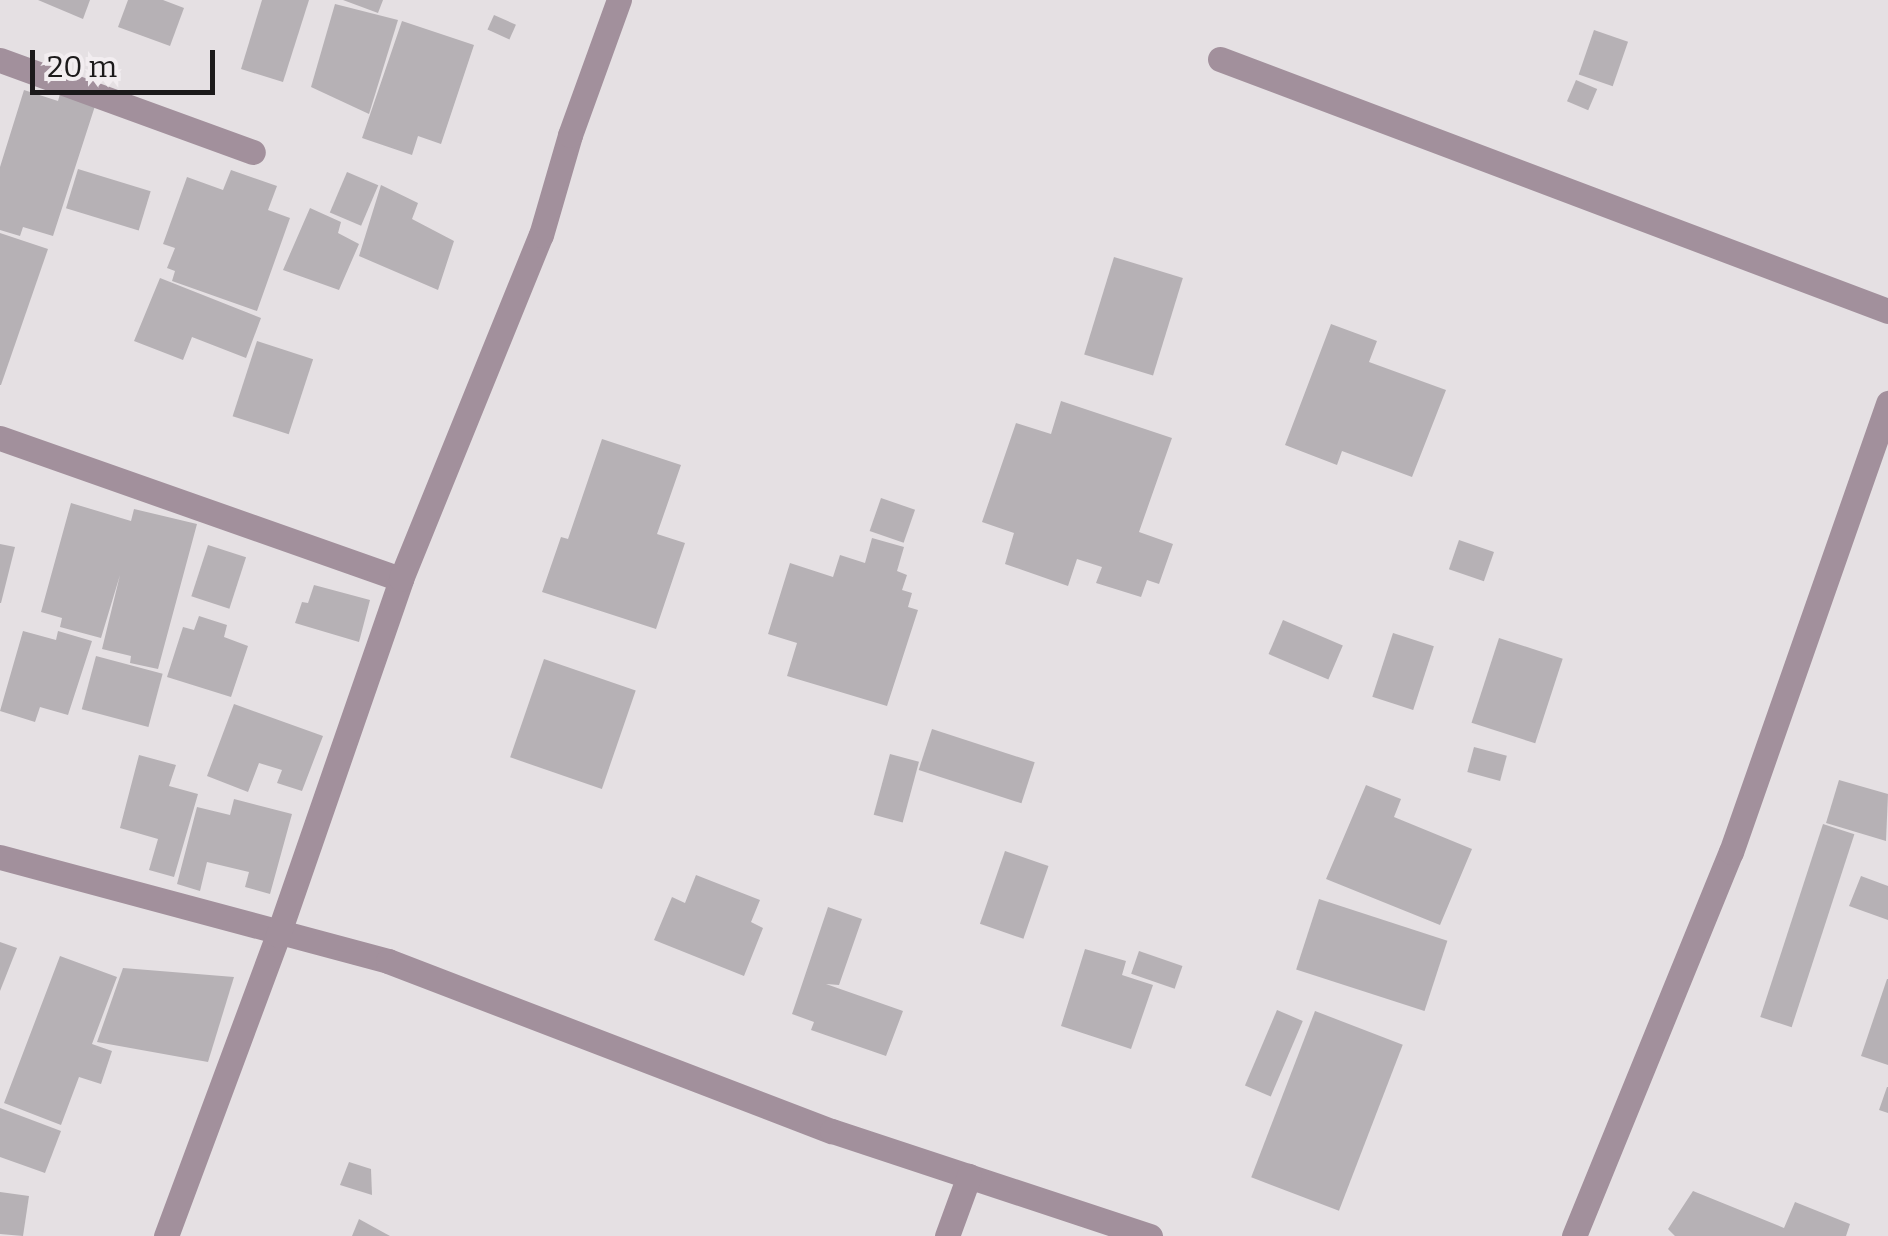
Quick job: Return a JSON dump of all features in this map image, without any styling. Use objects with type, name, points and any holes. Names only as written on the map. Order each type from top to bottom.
[{"type":"street","points":[[166,1236],[278,935],[402,578],[541,235],[570,135],[619,0]]},
{"type":"street","points":[[1220,59],[1888,312]]},
{"type":"street","points":[[0,60],[253,152]]},
{"type":"street","points":[[1574,1236],[1731,852],[1888,403]]},
{"type":"street","points":[[0,438],[402,578]]},
{"type":"street","points":[[0,857],[148,893],[278,935],[388,961],[832,1131],[1150,1236]]},
{"type":"street","points":[[947,1236],[969,1176]]},
{"type":"building","points":[[38,0],[90,0],[83,19]]},
{"type":"building","points":[[128,0],[163,0],[184,8],[170,46],[118,27]]},
{"type":"building","points":[[262,0],[309,0],[283,82],[241,69]]},
{"type":"building","points":[[343,0],[383,0],[378,13]]},
{"type":"building","points":[[335,4],[398,20],[369,114],[311,87]]},
{"type":"building","points":[[494,15],[516,25],[509,39],[487,30]]},
{"type":"building","points":[[402,21],[474,45],[441,144],[418,136],[412,155],[362,138]]},
{"type":"building","points":[[1594,30],[1628,42],[1613,86],[1579,74]]},
{"type":"building","points":[[1576,80],[1597,89],[1588,110],[1567,101]]},
{"type":"building","points":[[24,90],[58,101],[60,94],[95,106],[53,236],[23,227],[20,236],[0,230],[0,167]]},
{"type":"building","points":[[78,169],[151,191],[139,230],[66,208]]},
{"type":"building","points":[[231,170],[277,186],[268,210],[290,218],[257,311],[172,281],[175,271],[167,268],[175,248],[163,244],[187,177],[223,190]]},
{"type":"building","points":[[347,172],[378,185],[361,226],[330,213]]},
{"type":"building","points":[[381,185],[418,203],[412,219],[454,241],[438,290],[359,256]]},
{"type":"building","points":[[310,208],[341,222],[338,233],[359,244],[339,290],[283,270]]},
{"type":"building","points":[[0,233],[48,249],[1,385],[0,385]]},
{"type":"building","points":[[1114,257],[1183,278],[1153,376],[1084,355]]},
{"type":"building","points":[[160,278],[261,318],[246,358],[192,337],[183,360],[134,341]]},
{"type":"building","points":[[1331,324],[1377,341],[1369,362],[1446,390],[1412,477],[1342,451],[1337,465],[1285,445]]},
{"type":"building","points":[[257,341],[313,359],[289,434],[233,416]]},
{"type":"building","points":[[1061,401],[1172,438],[1139,532],[1173,544],[1159,584],[1147,580],[1141,597],[1096,583],[1102,567],[1077,559],[1068,586],[1005,564],[1014,533],[982,522],[1016,423],[1051,434]]},
{"type":"building","points":[[602,439],[681,465],[657,534],[685,543],[656,629],[542,592],[561,537],[568,539]]},
{"type":"building","points":[[881,498],[915,510],[904,543],[870,531]]},
{"type":"building","points":[[71,503],[131,521],[134,509],[197,524],[158,669],[130,663],[131,656],[102,649],[120,575],[101,638],[60,627],[62,618],[41,612]]},
{"type":"building","points":[[872,538],[904,547],[897,571],[907,575],[902,590],[912,593],[908,607],[918,610],[887,706],[787,676],[797,643],[768,634],[790,563],[833,577],[840,555],[865,563]]},
{"type":"building","points":[[1459,540],[1494,552],[1484,581],[1449,569]]},
{"type":"building","points":[[0,544],[15,547],[1,603],[0,603]]},
{"type":"building","points":[[208,545],[246,557],[229,609],[191,596]]},
{"type":"building","points":[[314,585],[370,600],[359,642],[295,623],[302,602],[308,603]]},
{"type":"building","points":[[199,616],[227,625],[224,637],[248,646],[231,697],[167,677],[183,627],[194,630]]},
{"type":"building","points":[[1283,620],[1343,645],[1328,679],[1269,654]]},
{"type":"building","points":[[23,631],[56,640],[58,631],[92,641],[68,715],[40,707],[35,722],[0,711]]},
{"type":"building","points":[[1393,633],[1434,646],[1413,710],[1372,697]]},
{"type":"building","points":[[1499,638],[1563,659],[1535,743],[1471,723]]},
{"type":"building","points":[[96,656],[163,674],[148,727],[82,709]]},
{"type":"building","points":[[544,659],[636,691],[602,789],[510,757]]},
{"type":"building","points":[[234,704],[323,736],[302,791],[277,783],[282,770],[259,763],[248,792],[207,776]]},
{"type":"building","points":[[932,729],[1035,762],[1021,803],[919,770]]},
{"type":"building","points":[[1474,747],[1507,756],[1500,781],[1467,772]]},
{"type":"building","points":[[890,754],[919,762],[903,823],[874,815]]},
{"type":"building","points":[[139,755],[176,765],[169,786],[198,794],[174,877],[149,870],[158,839],[120,828]]},
{"type":"building","points":[[1839,780],[1888,794],[1886,841],[1826,823]]},
{"type":"building","points":[[1366,785],[1401,799],[1394,817],[1472,849],[1440,925],[1326,879]]},
{"type":"building","points":[[234,799],[292,814],[270,894],[245,887],[249,872],[207,862],[200,891],[177,884],[197,807],[230,815]]},
{"type":"building","points":[[1823,824],[1854,834],[1792,1027],[1760,1017]]},
{"type":"building","points":[[1005,851],[1048,866],[1023,939],[980,924]]},
{"type":"building","points":[[696,875],[760,900],[751,922],[763,928],[744,976],[654,940],[672,897],[685,903]]},
{"type":"building","points":[[1861,876],[1888,886],[1888,920],[1849,906]]},
{"type":"building","points":[[1319,899],[1447,941],[1425,1011],[1296,969]]},
{"type":"building","points":[[828,907],[862,919],[839,985],[826,984],[903,1011],[886,1056],[811,1030],[814,1022],[792,1014]]},
{"type":"building","points":[[0,942],[17,948],[0,991]]},
{"type":"building","points":[[1085,949],[1126,961],[1122,975],[1153,985],[1131,1049],[1061,1026]]},
{"type":"building","points":[[1139,951],[1182,966],[1175,989],[1131,974]]},
{"type":"building","points":[[60,956],[117,977],[92,1044],[112,1051],[101,1084],[79,1077],[61,1125],[4,1103]]},
{"type":"building","points":[[123,968],[234,977],[208,1062],[97,1042]]},
{"type":"building","points":[[1888,979],[1888,1065],[1861,1056]]},
{"type":"building","points":[[1277,1010],[1303,1021],[1271,1096],[1245,1085]]},
{"type":"building","points":[[1315,1011],[1403,1045],[1339,1211],[1251,1177]]},
{"type":"building","points":[[1888,1087],[1888,1113],[1879,1110]]},
{"type":"building","points":[[0,1108],[61,1131],[45,1173],[0,1157]]},
{"type":"building","points":[[349,1162],[371,1169],[372,1195],[340,1185]]},
{"type":"building","points":[[1693,1191],[1784,1228],[1795,1202],[1850,1224],[1846,1236],[1675,1236],[1668,1229]]},
{"type":"building","points":[[0,1192],[29,1196],[23,1236],[0,1234]]},
{"type":"building","points":[[359,1219],[390,1236],[352,1236]]}]
